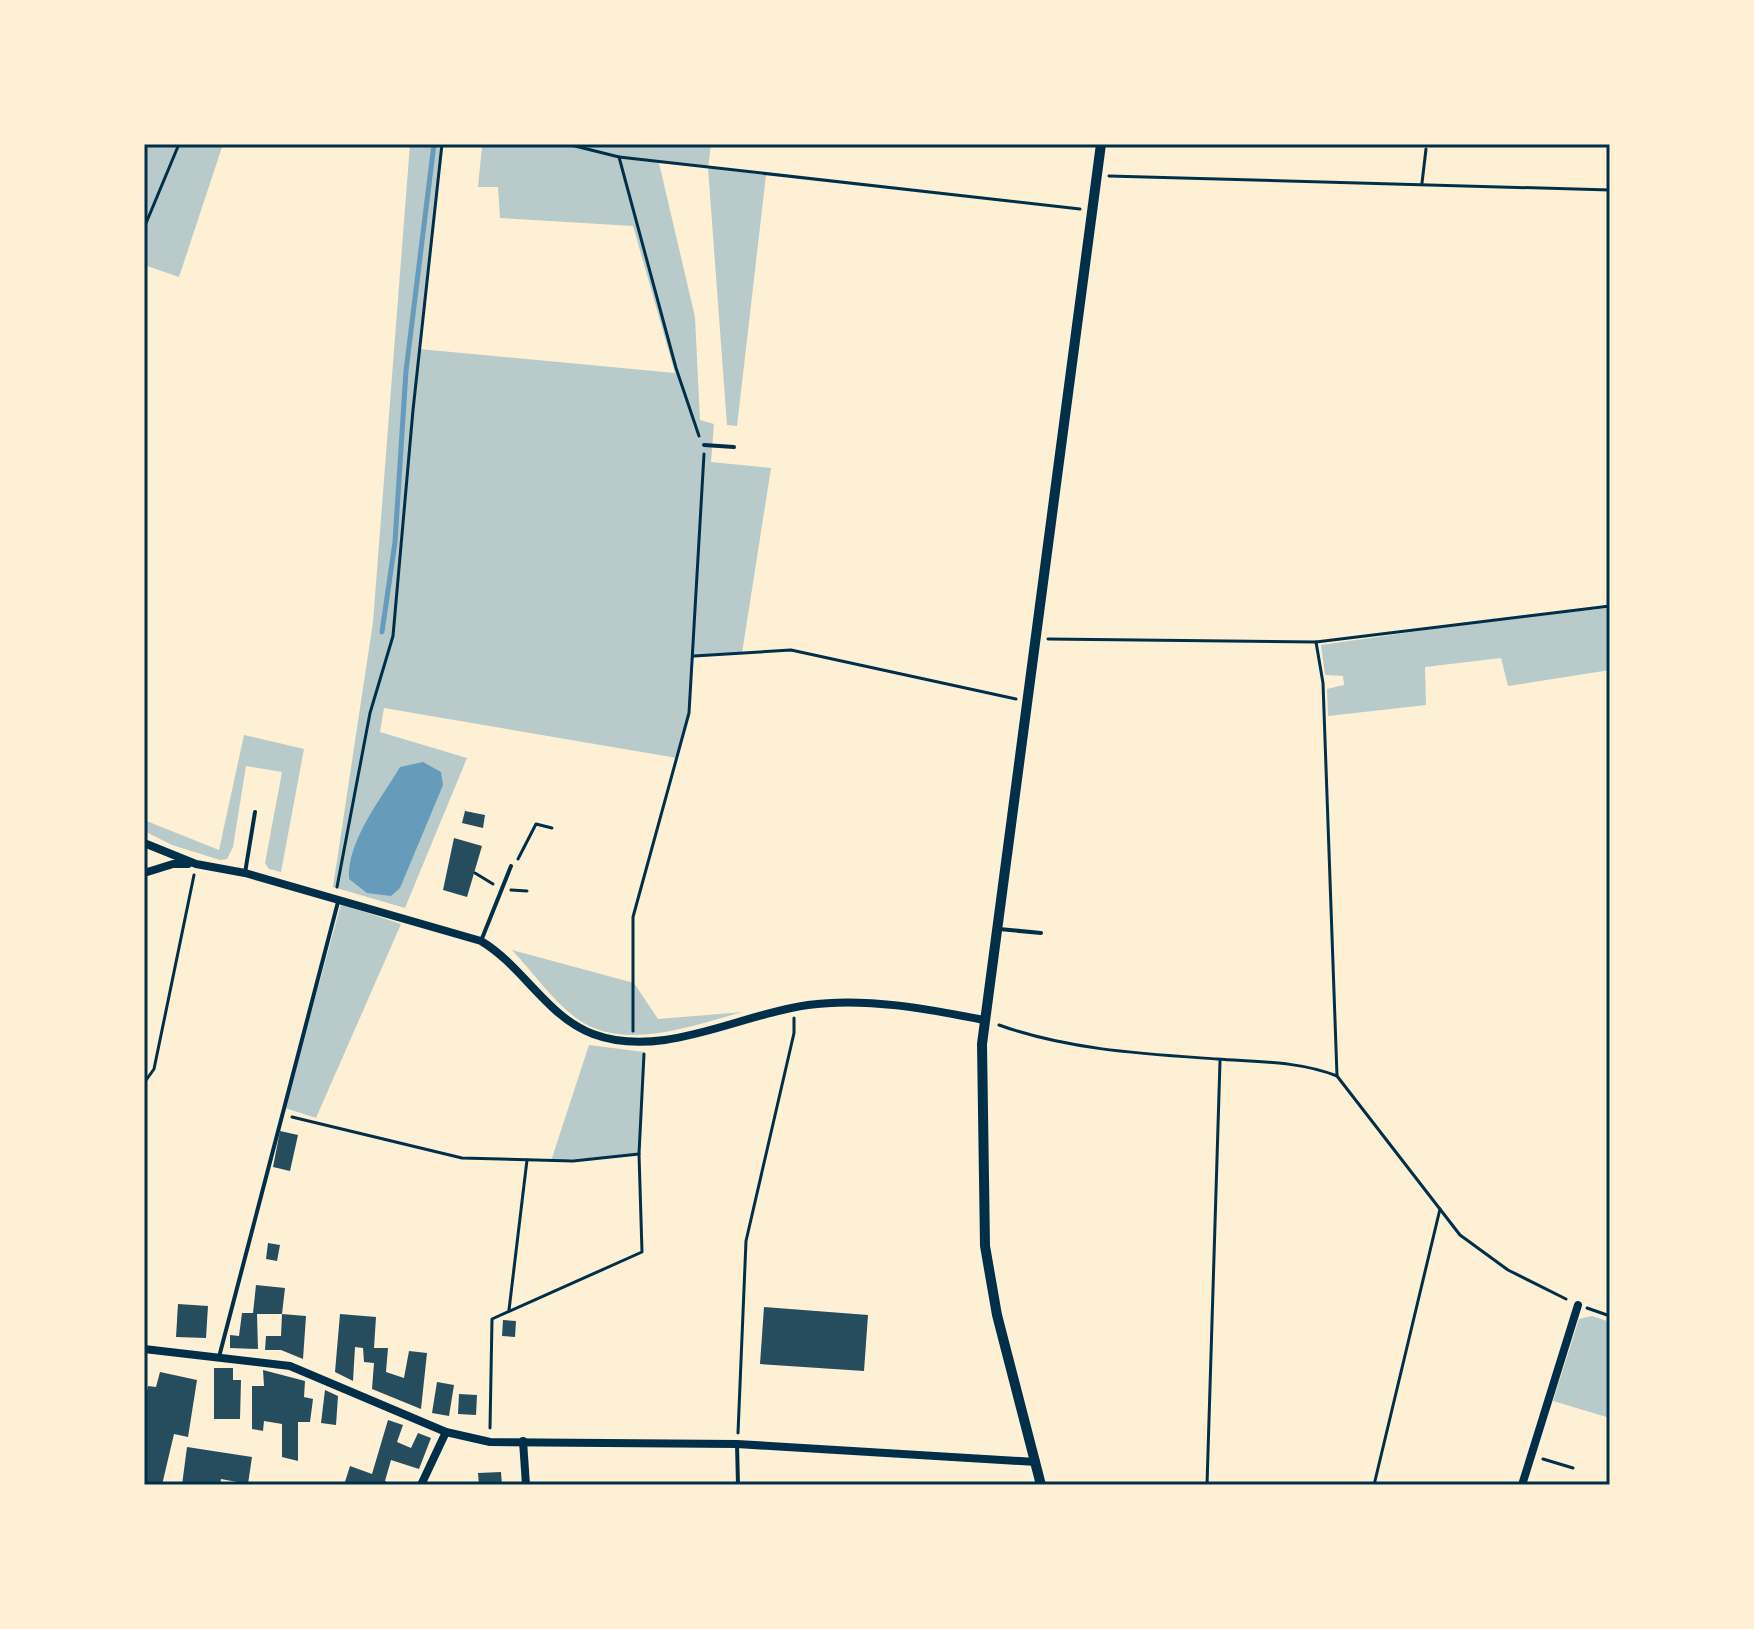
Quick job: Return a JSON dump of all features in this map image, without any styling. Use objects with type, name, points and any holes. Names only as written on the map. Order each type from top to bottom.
[{"type":"street","points":[[1041,1485],[997,1315],[985,1246],[984,1020],[1038,639],[1101,144]]},
{"type":"street","points":[[144,843],[196,864]]},
{"type":"street","points":[[144,873],[173,864],[196,864],[245,873],[481,941],[497,950],[564,1017],[593,1034],[632,1041],[645,1042],[794,1008],[837,1003],[984,1020]]},
{"type":"street","points":[[1522,1485],[1578,1305]]},
{"type":"street","points":[[144,1349],[290,1366],[446,1432],[490,1442],[737,1444],[1036,1462]]},
{"type":"street","points":[[421,1485],[446,1432]]},
{"type":"street","points":[[523,1441],[526,1485]]},
{"type":"lane","points":[[704,445],[734,447]]},
{"type":"lane","points":[[245,873],[255,812]]},
{"type":"lane","points":[[481,941],[511,866]]},
{"type":"lane","points":[[219,1358],[338,899]]},
{"type":"lane","points":[[999,929],[1041,933]]},
{"type":"lane","points":[[737,1444],[738,1485]]},
{"type":"path","points":[[144,228],[179,144]]},
{"type":"path","points":[[338,899],[363,743],[393,636],[413,410],[442,144]]},
{"type":"path","points":[[567,144],[619,157],[1092,210]]},
{"type":"path","points":[[1422,183],[1426,149]]},
{"type":"path","points":[[619,157],[676,368],[695,428],[704,445],[689,713],[633,917],[632,1041]]},
{"type":"path","points":[[1097,175],[1610,190]]},
{"type":"path","points":[[1038,639],[1316,642],[1610,606]]},
{"type":"path","points":[[1316,642],[1323,683],[1337,1076]]},
{"type":"path","points":[[694,656],[791,650],[1029,701]]},
{"type":"path","points":[[511,866],[523,855],[536,824],[552,828]]},
{"type":"path","points":[[144,1083],[154,1069],[196,864]]},
{"type":"path","points":[[737,1444],[746,1241],[794,1033],[794,1008]]},
{"type":"path","points":[[984,1020],[1065,1043],[1311,1066],[1337,1076],[1460,1235],[1508,1270],[1578,1305],[1610,1316]]},
{"type":"path","points":[[490,1442],[492,1319],[642,1252],[639,1154],[645,1042]]},
{"type":"path","points":[[1207,1485],[1220,1059]]},
{"type":"path","points":[[281,1114],[462,1158],[573,1161],[639,1154]]},
{"type":"path","points":[[509,1310],[527,1160]]},
{"type":"path","points":[[1374,1485],[1440,1209]]},
{"type":"path","points":[[1531,1456],[1573,1468]]},
{"type":"shaded area","points":[[144,144],[223,144],[179,277],[144,265]]},
{"type":"shaded area","points":[[410,144],[443,144],[711,144],[708,168],[659,163],[695,317],[700,420],[714,424],[711,462],[771,468],[742,653],[694,656],[689,713],[677,758],[384,708],[380,732],[467,758],[405,908],[333,887],[373,622]],"holes":[[[443,144],[482,147],[478,187],[498,187],[500,218],[633,226],[675,373],[419,349]]]},
{"type":"shaded area","points":[[708,168],[766,175],[737,426],[727,425]]},
{"type":"shaded area","points":[[1610,608],[1610,670],[1508,686],[1501,658],[1425,667],[1426,705],[1328,716],[1327,689],[1344,685],[1343,676],[1325,675],[1321,645],[1517,617]]},
{"type":"shaded area","points":[[244,735],[304,749],[281,872],[269,869],[265,863],[282,772],[246,766],[233,847],[227,859],[220,860],[172,845],[144,831],[144,820],[219,850]]},
{"type":"shaded area","points":[[341,904],[401,924],[316,1118],[285,1108]]},
{"type":"shaded area","points":[[512,950],[634,983],[658,1019],[743,1012],[658,1033],[615,1034],[576,1018]]},
{"type":"shaded area","points":[[589,1045],[644,1052],[639,1154],[551,1161]]},
{"type":"shaded area","points":[[1592,1316],[1610,1322],[1610,1418],[1553,1401],[1579,1319]]},
{"type":"water","points":[[423,762],[441,772],[443,785],[400,888],[391,896],[367,893],[349,879],[353,850],[359,835],[400,767]]},
{"type":"building","points":[[465,811],[485,815],[483,828],[462,823]]},
{"type":"building","points":[[454,838],[482,846],[467,897],[443,890]]},
{"type":"building","points":[[280,1131],[298,1135],[290,1171],[273,1167]]},
{"type":"building","points":[[268,1243],[280,1245],[277,1261],[266,1259]]},
{"type":"building","points":[[256,1285],[285,1288],[282,1314],[257,1314],[258,1349],[230,1348],[230,1335],[239,1336],[242,1313],[253,1313]]},
{"type":"building","points":[[178,1304],[208,1306],[206,1338],[176,1337]]},
{"type":"building","points":[[764,1307],[868,1315],[864,1371],[760,1364]]},
{"type":"building","points":[[282,1314],[306,1316],[303,1359],[281,1350],[265,1350],[266,1336],[281,1336]]},
{"type":"building","points":[[340,1314],[376,1317],[374,1348],[388,1348],[386,1372],[404,1378],[409,1351],[427,1353],[421,1409],[372,1389],[374,1363],[364,1362],[363,1348],[355,1347],[353,1381],[335,1372]]},
{"type":"building","points":[[503,1320],[516,1321],[515,1337],[502,1336]]},
{"type":"building","points":[[214,1368],[233,1368],[233,1380],[241,1380],[240,1419],[214,1419]]},
{"type":"building","points":[[263,1370],[305,1381],[304,1397],[313,1399],[310,1422],[298,1422],[298,1461],[282,1457],[282,1424],[264,1421],[263,1431],[252,1429],[252,1386],[264,1386]]},
{"type":"building","points":[[160,1372],[197,1380],[188,1437],[174,1434],[162,1485],[154,1485],[144,1481],[144,1407],[148,1386],[156,1387]]},
{"type":"building","points":[[437,1382],[454,1385],[449,1416],[432,1413]]},
{"type":"building","points":[[325,1390],[338,1396],[336,1425],[321,1423]]},
{"type":"building","points":[[459,1394],[477,1395],[476,1415],[458,1414]]},
{"type":"building","points":[[388,1420],[403,1425],[397,1442],[411,1448],[418,1433],[431,1438],[419,1469],[391,1460],[385,1481],[393,1485],[344,1485],[350,1466],[372,1474]]},
{"type":"building","points":[[187,1447],[252,1457],[248,1484],[221,1479],[220,1485],[182,1485]]},
{"type":"building","points":[[501,1472],[502,1485],[479,1485],[478,1473]]},
{"type":"waterway","points":[[382,632],[395,542],[406,371],[434,144]]}]
